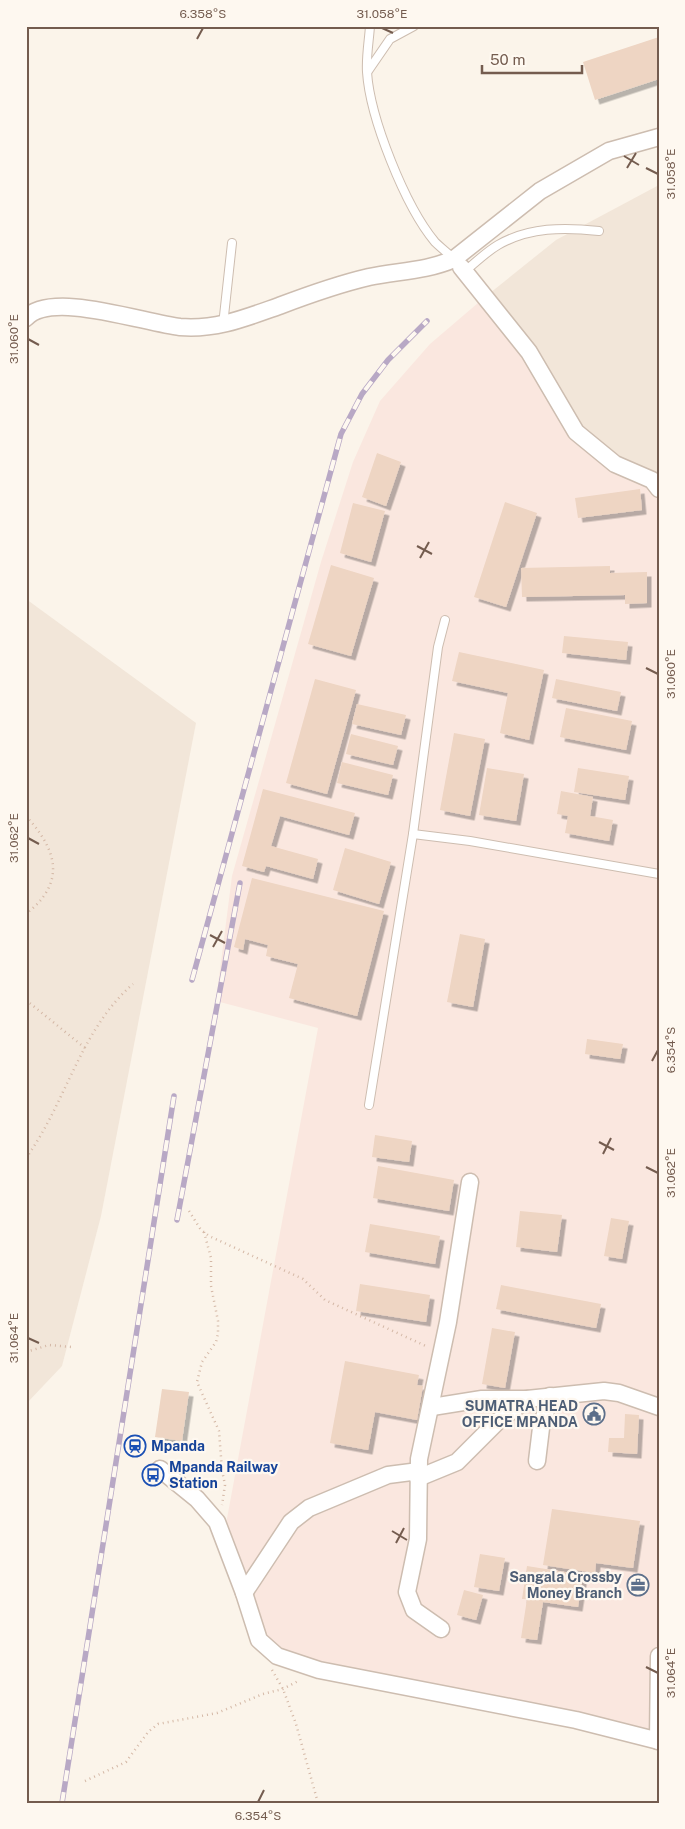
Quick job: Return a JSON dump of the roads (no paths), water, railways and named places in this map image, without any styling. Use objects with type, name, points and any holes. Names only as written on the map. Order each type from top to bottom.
[{"type":"street","points":[[26,318],[32,312],[42,308],[68,306],[180,327],[200,328],[223,325],[369,277],[438,266],[460,266],[540,191],[609,152],[659,137]]},
{"type":"street","points":[[460,266],[529,352],[576,432],[615,464],[652,480],[659,489]]},
{"type":"street","points":[[441,1628],[414,1610],[407,1592],[418,1539],[418,1474],[432,1407],[440,1354],[448,1322],[470,1182]]},
{"type":"street","points":[[432,1407],[482,1399],[527,1399],[604,1391],[619,1393],[659,1407]]},
{"type":"street","points":[[537,1461],[541,1428],[550,1396]]},
{"type":"street","points":[[244,1593],[291,1522],[309,1508],[388,1475],[418,1474],[457,1462],[497,1422],[527,1399]]},
{"type":"street","points":[[160,1469],[197,1499],[217,1522],[244,1593],[259,1640],[277,1656],[319,1670],[576,1720],[658,1741],[659,1656]]},
{"type":"lane","points":[[370,26],[367,72],[377,122],[403,187],[435,241],[460,266],[517,236],[539,230],[569,228],[599,231]]},
{"type":"lane","points":[[367,72],[390,39],[414,26]]},
{"type":"lane","points":[[223,325],[232,243]]},
{"type":"lane","points":[[369,1105],[413,834],[438,647],[445,620]]},
{"type":"lane","points":[[413,834],[470,841],[659,874]]},
{"type":"railway","points":[[192,980],[341,434],[362,394],[388,360],[427,321]]},
{"type":"railway","points":[[177,1220],[240,883]]},
{"type":"railway","points":[[62,1803],[174,1096]]},
{"type":"place","name":"SUMATRA HEAD OFFICE MPANDA","points":[[594,1414]]},
{"type":"place","name":"Mpanda","points":[[135,1446]]},
{"type":"place","name":"Mpanda Railway Station","points":[[153,1475]]},
{"type":"place","name":"Sangala Crossby Money Branch","points":[[638,1585]]}]
